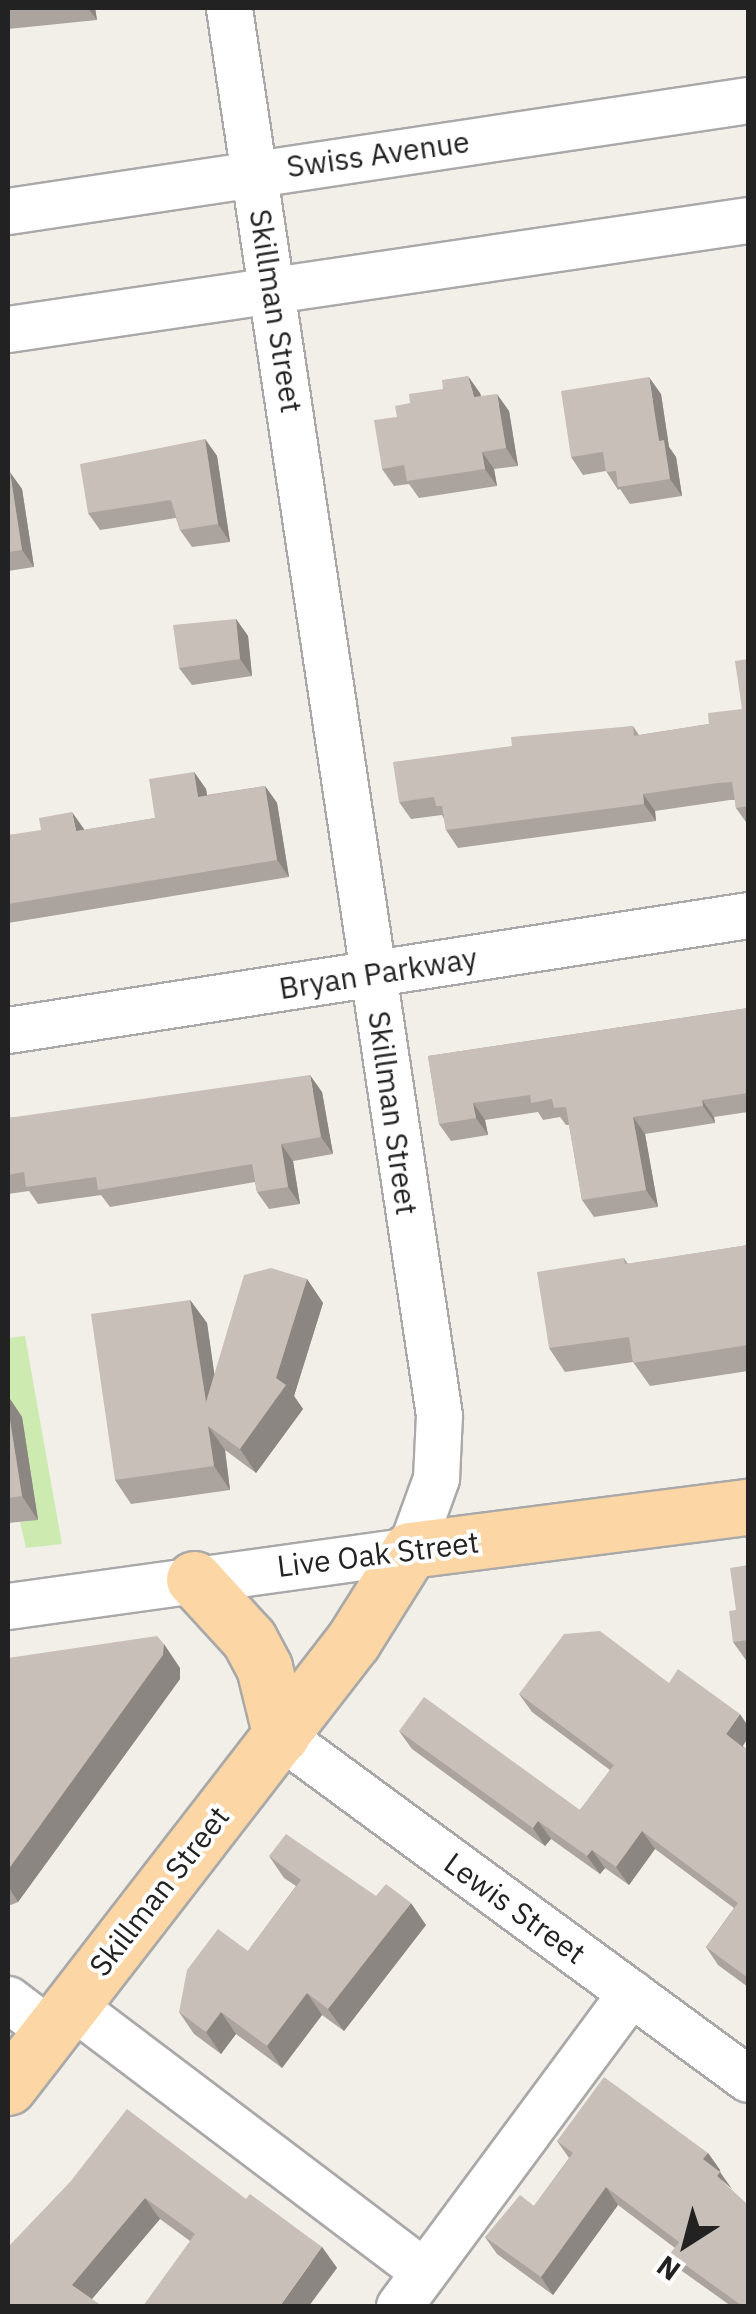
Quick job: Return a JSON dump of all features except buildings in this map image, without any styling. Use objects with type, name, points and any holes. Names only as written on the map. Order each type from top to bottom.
[{"type":"main road","name":"Live Oak Street","points":[[410,1550],[748,1506]]},
{"type":"main road","name":"Skillman Street","points":[[8,2086],[281,1736],[384,1598],[410,1550]]},
{"type":"main road","points":[[194,1579],[249,1639],[264,1666],[281,1736]]},
{"type":"street","name":"Skillman Street","points":[[229,8],[439,1414],[436,1478],[410,1550]]},
{"type":"street","name":"Swiss Avenue","points":[[8,212],[748,100]]},
{"type":"street","points":[[8,329],[748,220]]},
{"type":"street","name":"Bryan Parkway","points":[[8,1030],[748,915]]},
{"type":"street","name":"Live Oak Street","points":[[8,1606],[410,1550]]},
{"type":"street","name":"Lewis Street","points":[[281,1736],[748,2079]]},
{"type":"street","points":[[8,1999],[60,2017],[411,2289],[631,1993]]},
{"type":"green space","points":[[25,1336],[62,1544],[26,1548],[20,1522],[32,1520],[8,1411],[8,1338]]}]
